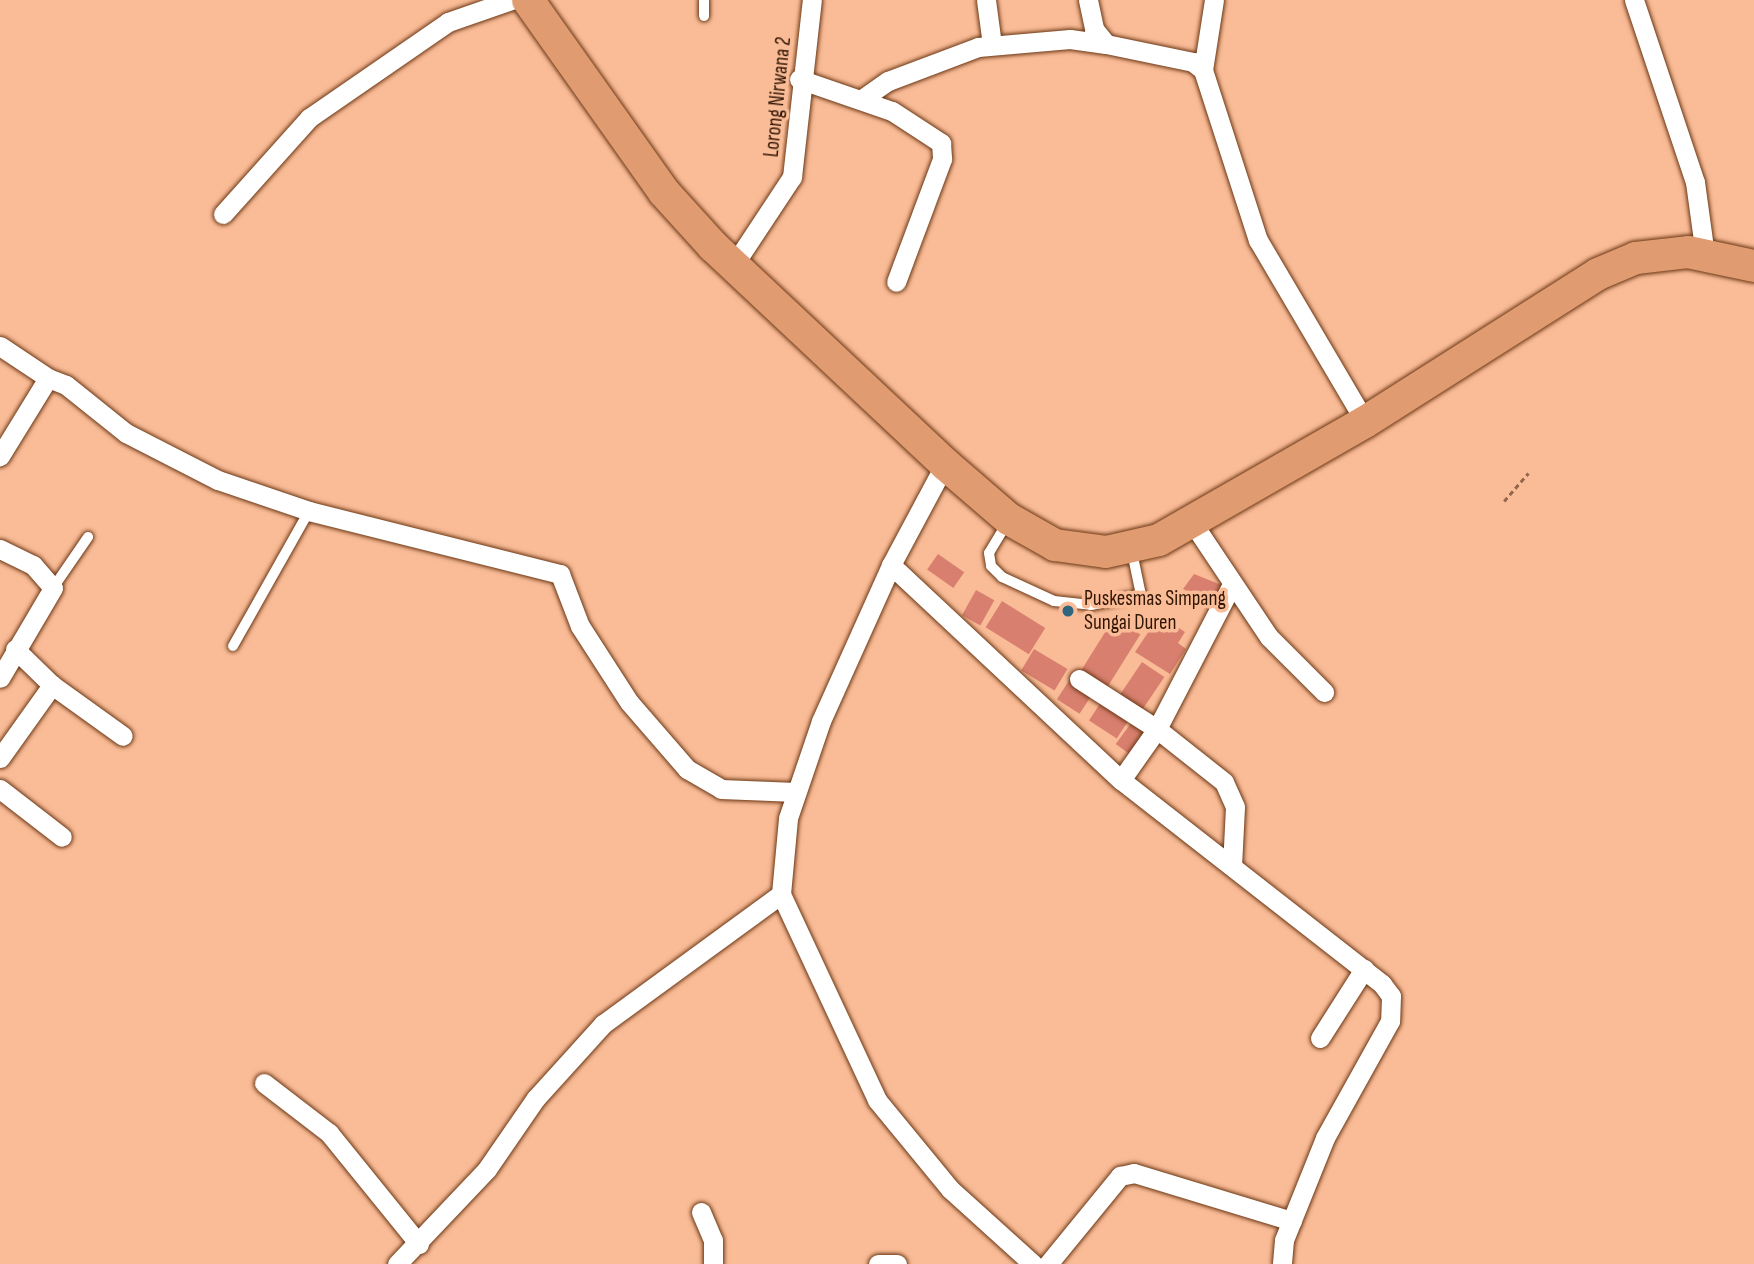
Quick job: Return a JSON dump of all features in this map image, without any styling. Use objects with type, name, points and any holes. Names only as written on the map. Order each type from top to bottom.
[{"type":"highway","points":[[528,0],[664,192],[733,266],[944,464],[1009,519],[1055,545],[1106,552],[1131,549],[1192,522],[1365,422],[1598,274],[1636,258],[1705,255],[1754,266]]},
{"type":"street","points":[[223,214],[309,118],[448,22],[511,0]]},
{"type":"street","name":"Lorong Nirwana 2","points":[[733,266],[792,177],[799,79],[812,0]]},
{"type":"street","points":[[986,0],[992,45]]},
{"type":"street","points":[[1087,0],[1094,29],[1106,44]]},
{"type":"street","points":[[1214,0],[1203,70],[1258,240],[1365,422]]},
{"type":"street","points":[[1634,0],[1695,182],[1705,255]]},
{"type":"street","points":[[862,99],[932,62],[992,45],[1070,39],[1193,62],[1203,70]]},
{"type":"street","points":[[799,79],[892,111],[941,143],[944,152],[896,282]]},
{"type":"street","points":[[0,346],[48,378],[66,385],[127,433],[218,480],[309,511],[560,574],[580,626],[629,702],[692,774],[721,789],[796,792]]},
{"type":"street","points":[[0,456],[48,378]]},
{"type":"street","points":[[944,464],[891,565],[796,792],[782,847],[781,894],[877,1100],[950,1189],[1032,1264]]},
{"type":"street","points":[[1192,522],[1231,586],[1269,637],[1324,692]]},
{"type":"street","points":[[0,549],[33,565],[53,588],[0,678]]},
{"type":"street","points":[[891,565],[1121,780],[1382,984],[1394,1008],[1325,1138],[1292,1221],[1282,1264]]},
{"type":"street","points":[[1121,780],[1157,729],[1231,586]]},
{"type":"street","points":[[15,649],[52,685],[123,736]]},
{"type":"street","points":[[1079,679],[1157,729],[1230,792],[1236,826],[1231,866]]},
{"type":"street","points":[[0,758],[52,685]]},
{"type":"street","points":[[0,789],[62,837]]},
{"type":"street","points":[[397,1264],[419,1244],[603,1024],[781,894]]},
{"type":"street","points":[[1320,1038],[1364,969]]},
{"type":"street","points":[[264,1083],[330,1132],[419,1244]]},
{"type":"street","points":[[1048,1264],[1120,1175],[1134,1173],[1292,1221]]},
{"type":"street","points":[[701,1212],[713,1240],[713,1264]]},
{"type":"street","points":[[878,1264],[897,1264]]},
{"type":"lane","points":[[704,0],[704,16]]},
{"type":"lane","points":[[233,646],[309,511]]},
{"type":"lane","points":[[1009,519],[989,554],[991,566],[1002,577],[1054,601],[1091,605],[1141,595],[1131,549]]},
{"type":"lane","points":[[53,588],[88,537]]},
{"type":"path","points":[[1504,501],[1528,473]]},
{"type":"building","points":[[938,554],[964,572],[953,588],[927,570]]},
{"type":"building","points":[[1194,574],[1224,586],[1213,612],[1184,600],[1187,591],[1183,589]]},
{"type":"building","points":[[976,590],[994,600],[980,626],[962,615]]},
{"type":"building","points":[[1002,601],[1045,628],[1029,654],[986,627]]},
{"type":"building","points":[[1114,618],[1140,634],[1106,690],[1080,673]]},
{"type":"building","points":[[1171,623],[1185,632],[1178,643],[1186,649],[1170,674],[1135,652],[1153,625],[1165,633]]},
{"type":"building","points":[[1034,649],[1067,669],[1055,691],[1021,670]]},
{"type":"building","points":[[1142,662],[1164,677],[1141,711],[1119,696]]},
{"type":"building","points":[[1070,679],[1093,694],[1080,714],[1057,699]]},
{"type":"building","points":[[1101,702],[1129,720],[1117,738],[1089,720]]},
{"type":"building","points":[[1134,719],[1152,732],[1134,757],[1116,744]]},
{"type":"place","name":"Puskesmas Simpang Sungai Duren","points":[[1068,611]]}]
